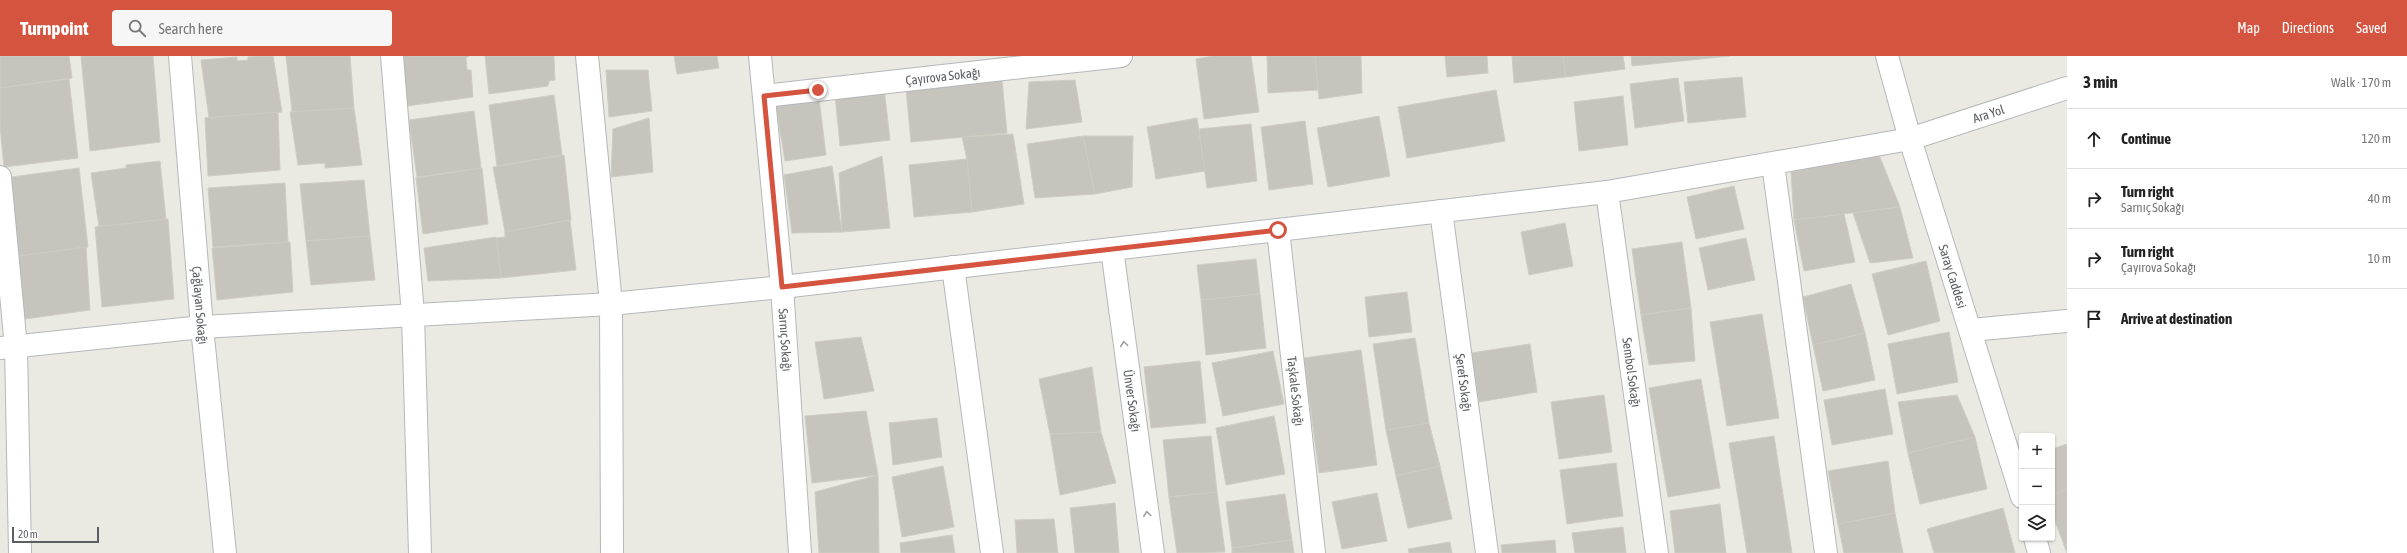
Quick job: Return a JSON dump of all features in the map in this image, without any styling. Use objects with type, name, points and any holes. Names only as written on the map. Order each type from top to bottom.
[{"type":"street","name":"Çağlayan Sokağı","points":[[180,56],[202,327],[225,553]]},
{"type":"street","points":[[392,56],[413,315],[420,553]]},
{"type":"street","points":[[587,56],[611,304],[612,553]]},
{"type":"street","name":"Sarnıç Sokağı","points":[[760,56],[782,287],[800,553]]},
{"type":"street","name":"Çayırova Sokağı","points":[[764,96],[1121,56]]},
{"type":"street","name":"Saray Caddesi","points":[[1887,56],[1910,139],[2019,487]]},
{"type":"street","name":"Ara Yol","points":[[8,347],[202,327],[611,304],[782,287],[1608,192],[1910,139],[2067,88]]},
{"type":"street","points":[[1773,164],[1826,553]]},
{"type":"street","points":[[0,177],[20,553]]},
{"type":"street","name":"Sembol Sokağı","points":[[1608,192],[1657,553]]},
{"type":"street","name":"Şeref Sokağı","points":[[1441,211],[1487,553]]},
{"type":"street","name":"Taşkale Sokağı","points":[[1278,230],[1314,553]]},
{"type":"street","name":"Ünver Sokağı","points":[[1112,249],[1153,553]]},
{"type":"street","points":[[953,267],[992,553]]},
{"type":"street","points":[[1970,330],[2067,320]]},
{"type":"street","points":[[2036,541],[2039,553]]},
{"type":"building","points":[[0,56],[69,56],[72,78],[0,88]]},
{"type":"building","points":[[81,56],[153,56],[160,142],[90,151]]},
{"type":"building","points":[[273,56],[282,112],[209,118],[201,60],[237,57],[237,61],[248,60],[248,57]]},
{"type":"building","points":[[286,56],[350,56],[354,108],[292,112]]},
{"type":"building","points":[[400,56],[469,56],[466,58],[467,70],[471,70],[473,97],[407,106]]},
{"type":"building","points":[[485,56],[554,56],[555,80],[549,81],[548,86],[489,94]]},
{"type":"building","points":[[674,56],[717,56],[719,68],[677,74]]},
{"type":"building","points":[[1214,56],[1251,56],[1259,112],[1204,119],[1196,59]]},
{"type":"building","points":[[1267,56],[1315,56],[1318,90],[1268,93]]},
{"type":"building","points":[[1315,56],[1361,56],[1362,93],[1319,99]]},
{"type":"building","points":[[1445,56],[1487,56],[1488,73],[1447,77]]},
{"type":"building","points":[[1512,56],[1563,56],[1566,77],[1514,83]]},
{"type":"building","points":[[1563,56],[1623,56],[1625,69],[1566,77]]},
{"type":"building","points":[[1631,56],[1730,56],[1632,66]]},
{"type":"building","points":[[606,70],[648,70],[652,111],[609,117]]},
{"type":"building","points":[[1742,77],[1746,117],[1688,123],[1684,82]]},
{"type":"building","points":[[1678,78],[1684,121],[1635,128],[1630,84]]},
{"type":"building","points":[[69,79],[78,158],[4,167],[0,126],[0,88]]},
{"type":"building","points":[[1002,80],[1007,133],[911,142],[906,89]]},
{"type":"building","points":[[1075,80],[1082,122],[1026,129],[1029,82]]},
{"type":"building","points":[[884,88],[890,140],[840,146],[835,95]]},
{"type":"building","points":[[818,90],[826,155],[785,161],[775,101]]},
{"type":"building","points":[[1496,90],[1505,141],[1407,158],[1398,107]]},
{"type":"building","points":[[554,95],[562,155],[497,166],[489,105]]},
{"type":"building","points":[[1623,96],[1628,145],[1579,151],[1574,102]]},
{"type":"building","points":[[354,108],[362,165],[325,168],[325,163],[298,165],[290,112]]},
{"type":"building","points":[[474,111],[481,168],[417,177],[409,120]]},
{"type":"building","points":[[278,112],[280,170],[208,176],[205,118]]},
{"type":"building","points":[[1379,116],[1390,176],[1328,187],[1317,128]]},
{"type":"building","points":[[649,118],[653,172],[611,177],[613,129]]},
{"type":"building","points":[[1197,118],[1205,171],[1156,179],[1147,127]]},
{"type":"building","points":[[1305,121],[1313,184],[1269,190],[1261,127]]},
{"type":"building","points":[[1251,124],[1257,181],[1207,188],[1199,129]]},
{"type":"building","points":[[1013,134],[1024,204],[972,212],[967,159],[962,137]]},
{"type":"building","points":[[1083,136],[1095,194],[1035,198],[1027,144]]},
{"type":"building","points":[[1083,136],[1133,136],[1132,187],[1095,194]]},
{"type":"building","points":[[564,155],[571,220],[505,232],[493,167]]},
{"type":"building","points":[[1879,155],[1900,207],[1794,220],[1791,172]]},
{"type":"building","points":[[882,156],[890,228],[842,232],[839,173]]},
{"type":"building","points":[[967,159],[972,212],[914,217],[909,165]]},
{"type":"building","points":[[160,161],[166,219],[99,227],[91,173],[126,168],[126,165]]},
{"type":"building","points":[[832,166],[842,232],[792,233],[784,175]]},
{"type":"building","points":[[79,168],[88,247],[12,257],[4,178]]},
{"type":"building","points":[[482,168],[488,224],[423,234],[416,178]]},
{"type":"building","points":[[364,180],[370,236],[306,241],[300,184]]},
{"type":"building","points":[[285,183],[288,242],[213,247],[208,188]]},
{"type":"building","points":[[1734,186],[1744,229],[1696,239],[1687,197]]},
{"type":"building","points":[[1900,207],[1913,258],[1870,263],[1853,213]]},
{"type":"building","points":[[1844,214],[1855,262],[1804,271],[1794,220]]},
{"type":"building","points":[[168,219],[174,299],[102,307],[95,227]]},
{"type":"building","points":[[570,220],[576,270],[501,278],[496,238],[505,237],[505,232]]},
{"type":"building","points":[[1565,223],[1573,266],[1529,275],[1521,232]]},
{"type":"building","points":[[370,236],[375,280],[311,285],[306,241]]},
{"type":"building","points":[[496,237],[501,278],[428,281],[424,248]]},
{"type":"building","points":[[1746,238],[1755,280],[1708,290],[1699,248]]},
{"type":"building","points":[[290,242],[293,292],[217,300],[212,248]]},
{"type":"building","points":[[1682,242],[1691,308],[1641,315],[1632,249]]},
{"type":"building","points":[[86,247],[90,310],[25,319],[17,313],[12,257]]},
{"type":"building","points":[[1256,259],[1260,294],[1201,300],[1197,265]]},
{"type":"building","points":[[1926,261],[1940,321],[1888,335],[1872,274]]},
{"type":"building","points":[[1851,284],[1865,333],[1813,345],[1803,297]]},
{"type":"building","points":[[1407,292],[1412,332],[1369,337],[1365,297]]},
{"type":"building","points":[[1260,294],[1266,348],[1206,355],[1201,300]]},
{"type":"building","points":[[1691,308],[1695,361],[1649,365],[1641,315]]},
{"type":"building","points":[[1762,314],[1779,418],[1727,426],[1710,322]]},
{"type":"building","points":[[1949,332],[1958,382],[1897,394],[1888,344]]},
{"type":"building","points":[[1865,333],[1875,380],[1823,391],[1813,345]]},
{"type":"building","points":[[861,337],[874,391],[824,399],[815,342]]},
{"type":"building","points":[[1415,338],[1429,423],[1386,430],[1373,344]]},
{"type":"building","points":[[1530,344],[1537,392],[1479,402],[1471,353]]},
{"type":"building","points":[[1361,350],[1377,465],[1319,473],[1304,358]]},
{"type":"building","points":[[1273,351],[1284,404],[1223,416],[1212,363]]},
{"type":"building","points":[[1200,361],[1206,423],[1151,428],[1144,367]]},
{"type":"building","points":[[1092,367],[1101,432],[1050,434],[1039,379]]},
{"type":"building","points":[[1701,379],[1720,488],[1668,497],[1649,388]]},
{"type":"building","points":[[1885,389],[1893,434],[1832,445],[1824,400]]},
{"type":"building","points":[[1604,395],[1612,452],[1559,459],[1551,402]]},
{"type":"building","points":[[1957,395],[1975,437],[1908,453],[1898,402]]},
{"type":"building","points":[[866,411],[878,475],[812,483],[805,416]]},
{"type":"building","points":[[1274,416],[1285,474],[1226,485],[1216,428]]},
{"type":"building","points":[[937,418],[942,457],[893,465],[889,423]]},
{"type":"building","points":[[1429,423],[1440,466],[1396,476],[1386,430]]},
{"type":"building","points":[[1101,432],[1116,483],[1060,495],[1050,434]]},
{"type":"building","points":[[1211,436],[1217,492],[1169,497],[1163,440]]},
{"type":"building","points":[[1774,436],[1792,553],[1747,553],[1729,443]]},
{"type":"building","points":[[1975,437],[1987,489],[1920,504],[1908,453]]},
{"type":"building","points":[[2067,444],[2067,489],[2055,494],[2055,469],[2055,448]]},
{"type":"building","points":[[1888,461],[1895,513],[1838,524],[1828,471]]},
{"type":"building","points":[[1616,463],[1623,516],[1567,524],[1560,470]]},
{"type":"building","points":[[943,466],[954,527],[902,537],[892,477]]},
{"type":"building","points":[[1440,466],[1452,519],[1408,528],[1396,476]]},
{"type":"building","points":[[878,475],[879,553],[819,553],[815,492]]},
{"type":"building","points":[[2067,489],[2067,553],[2055,521],[2055,494]]},
{"type":"building","points":[[1217,492],[1225,552],[1177,553],[1169,497]]},
{"type":"building","points":[[1377,493],[1387,541],[1342,549],[1332,502]]},
{"type":"building","points":[[1285,494],[1292,540],[1232,548],[1226,502]]},
{"type":"building","points":[[1115,503],[1119,553],[1075,553],[1070,508]]},
{"type":"building","points":[[1720,504],[1726,553],[1675,553],[1670,511]]},
{"type":"building","points":[[2003,508],[2015,553],[1934,553],[1927,529]]},
{"type":"building","points":[[1895,513],[1903,553],[1844,553],[1838,524]]},
{"type":"building","points":[[1054,519],[1058,553],[1017,553],[1015,520]]},
{"type":"building","points":[[1623,527],[1626,553],[1575,553],[1572,533]]},
{"type":"building","points":[[952,535],[955,553],[901,553],[900,543]]},
{"type":"building","points":[[1292,540],[1294,553],[1232,553],[1232,548]]},
{"type":"building","points":[[1555,540],[1556,553],[1502,553],[1501,545]]},
{"type":"building","points":[[1450,542],[1452,553],[1409,553],[1408,549]]},
{"type":"route","points":[[818,90],[764,96],[782,287],[1278,230]]}]
